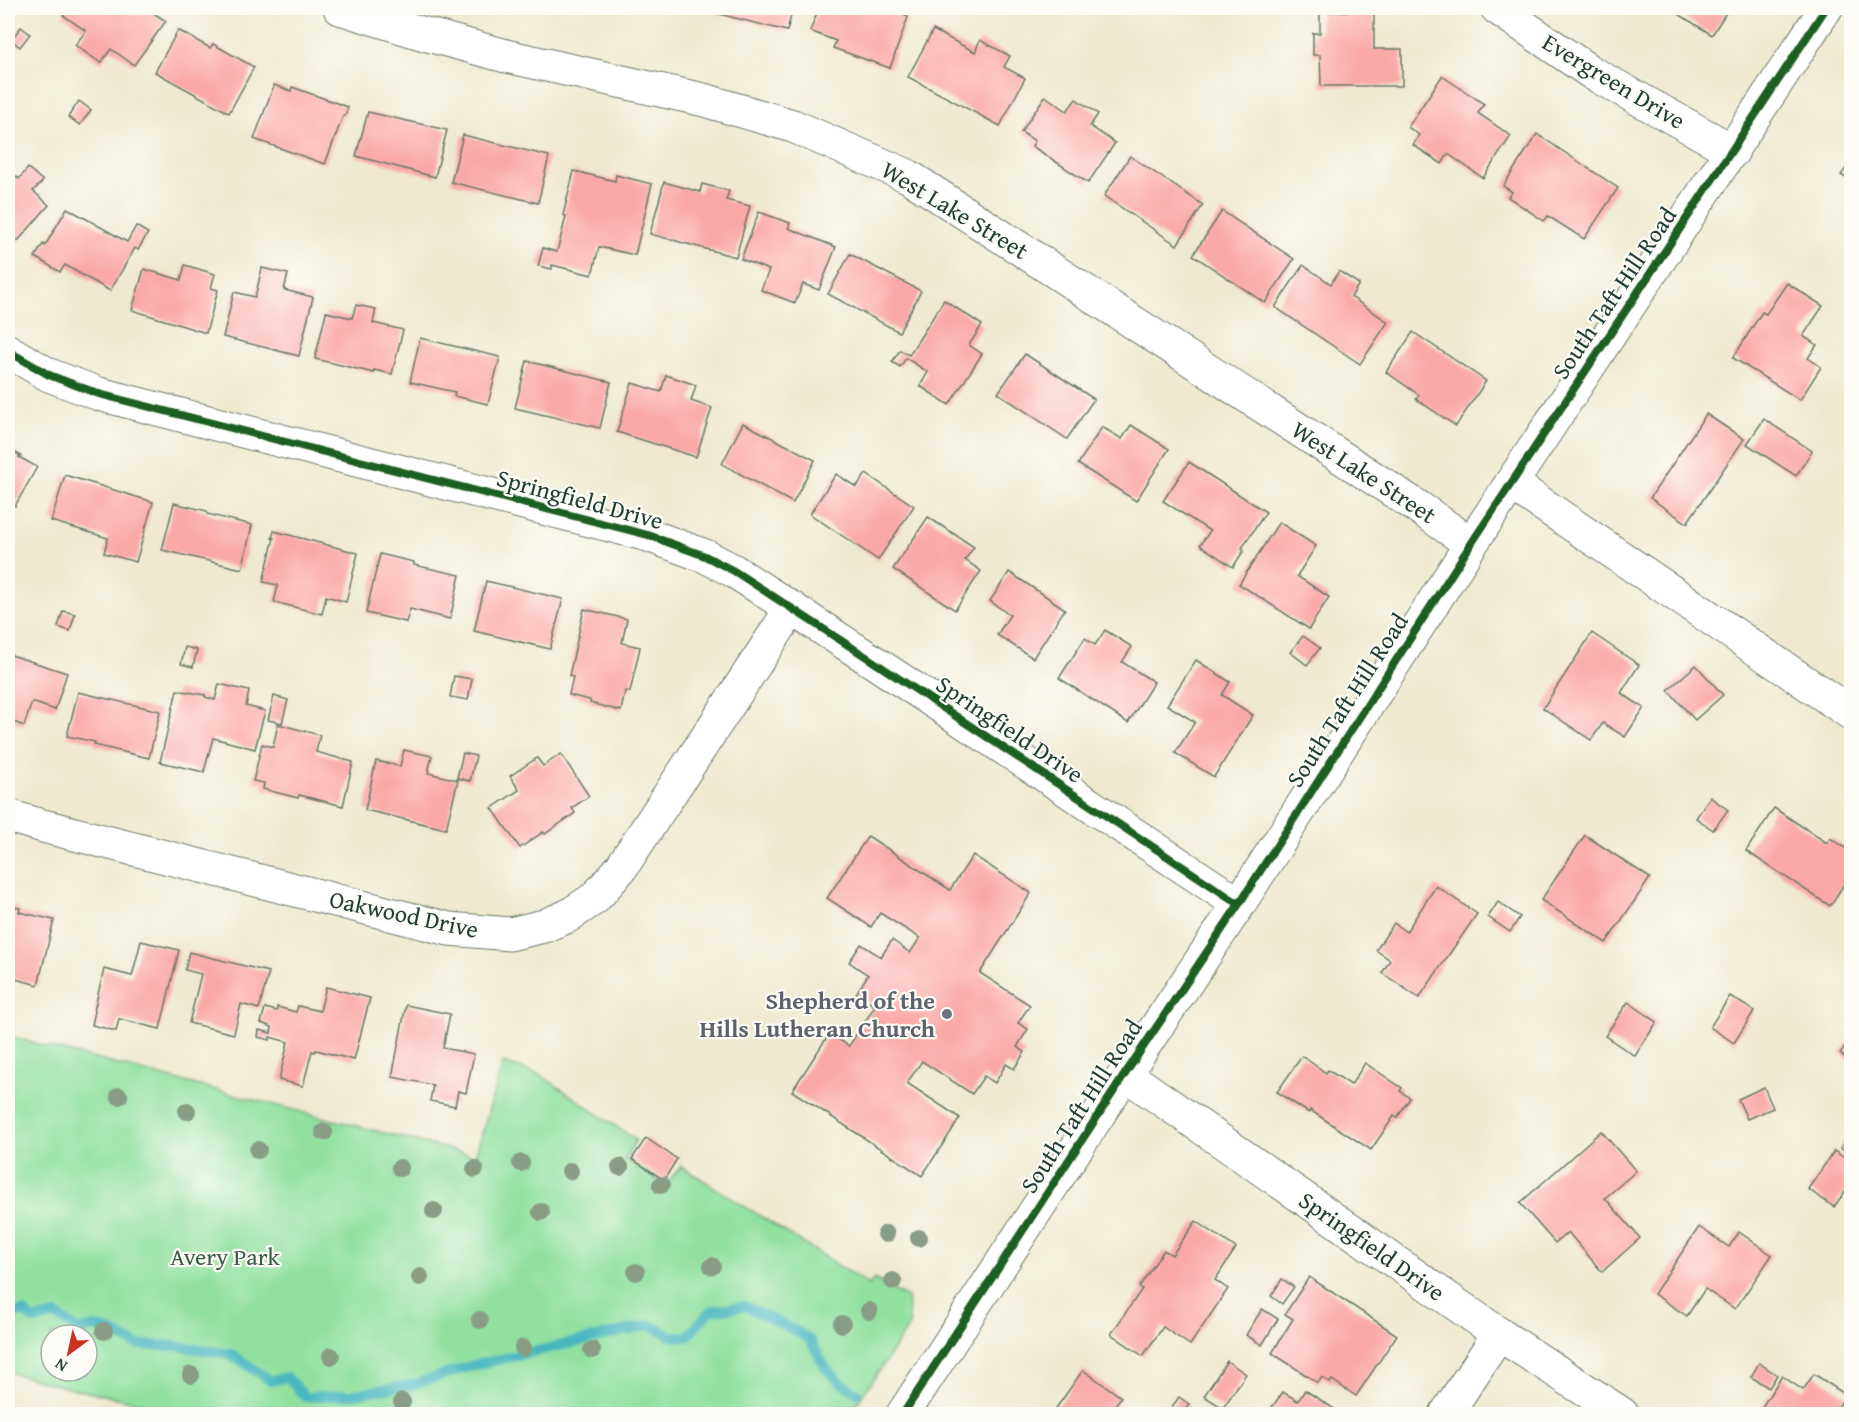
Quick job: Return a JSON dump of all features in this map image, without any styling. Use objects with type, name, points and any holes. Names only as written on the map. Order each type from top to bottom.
[{"type":"street","name":"West Lake Street","points":[[340,8],[506,56],[704,100],[794,126],[908,176],[1471,544]]},
{"type":"street","name":"Evergreen Drive","points":[[1497,8],[1592,73],[1733,150]]},
{"type":"street","name":"South Taft Hill Road","points":[[903,1414],[1239,904],[1511,483],[1826,8]]},
{"type":"street","name":"Springfield Drive","points":[[8,351],[49,375],[99,394],[648,535],[715,561],[792,608],[1239,904]]},
{"type":"street","points":[[1511,483],[1851,714]]},
{"type":"street","name":"Oakwood Drive","points":[[8,816],[449,929],[510,934],[544,926],[568,916],[595,898],[621,868],[792,608]]},
{"type":"street","name":"Springfield Drive","points":[[1125,1074],[1498,1334],[1622,1414]]},
{"type":"street","points":[[1446,1414],[1498,1334]]},
{"type":"green space","name":"Avery Park","points":[[8,1035],[475,1156],[503,1063],[539,1074],[636,1140],[625,1159],[666,1185],[681,1166],[869,1285],[874,1279],[907,1298],[910,1325],[850,1414],[196,1414],[49,1383],[99,1383],[99,1323],[39,1323],[39,1380],[8,1372]]},
{"type":"building","points":[[69,8],[146,8],[166,21],[134,65],[111,49],[101,63],[75,45],[86,31],[63,15]]},
{"type":"building","points":[[712,8],[793,8],[787,31],[711,12]]},
{"type":"building","points":[[819,8],[908,8],[905,15],[908,17],[890,68],[833,48],[836,41],[810,31]]},
{"type":"building","points":[[1669,8],[1729,8],[1712,35]]},
{"type":"building","points":[[1374,11],[1374,49],[1402,49],[1402,86],[1321,86],[1320,55],[1313,55],[1313,33],[1320,33],[1320,12]]},
{"type":"building","points":[[21,27],[30,34],[20,47],[11,40]]},
{"type":"building","points":[[178,30],[210,48],[213,44],[254,67],[229,113],[155,72]]},
{"type":"building","points":[[933,30],[975,52],[980,40],[1010,56],[1004,67],[1025,78],[1000,126],[908,77]]},
{"type":"building","points":[[1442,76],[1484,104],[1478,113],[1511,136],[1483,178],[1448,154],[1442,164],[1413,145],[1419,135],[1408,127]]},
{"type":"building","points":[[274,85],[291,91],[292,87],[348,107],[325,164],[254,139]]},
{"type":"building","points":[[1045,96],[1067,111],[1076,99],[1098,114],[1090,126],[1115,143],[1088,183],[1032,146],[1035,141],[1021,132]]},
{"type":"building","points":[[79,101],[91,110],[80,125],[68,117]]},
{"type":"building","points":[[368,112],[447,130],[435,177],[356,156]]},
{"type":"building","points":[[1537,134],[1618,188],[1584,239],[1548,216],[1544,221],[1508,197],[1512,192],[1503,186]]},
{"type":"building","points":[[463,135],[549,156],[538,203],[451,182]]},
{"type":"building","points":[[1130,156],[1203,205],[1177,245],[1104,196]]},
{"type":"building","points":[[1852,160],[1852,182],[1841,175]]},
{"type":"building","points":[[28,168],[43,181],[33,191],[49,205],[18,241],[8,232],[8,169],[19,179]]},
{"type":"building","points":[[574,171],[615,181],[616,175],[652,184],[635,255],[599,247],[592,275],[552,265],[552,269],[538,266],[543,248],[557,252]]},
{"type":"building","points":[[664,182],[700,192],[702,184],[729,191],[726,200],[750,206],[736,257],[650,234]]},
{"type":"building","points":[[67,208],[127,242],[136,226],[148,233],[138,250],[135,248],[110,291],[65,265],[60,272],[35,257],[43,244],[45,246]]},
{"type":"building","points":[[1222,211],[1294,259],[1265,303],[1193,255]]},
{"type":"building","points":[[759,212],[790,223],[788,228],[836,247],[819,290],[803,284],[795,303],[761,290],[769,270],[741,259]]},
{"type":"building","points":[[850,254],[921,291],[899,332],[828,294]]},
{"type":"building","points":[[185,265],[215,274],[211,288],[218,290],[206,333],[132,310],[144,269],[181,280]]},
{"type":"building","points":[[1303,265],[1331,284],[1339,271],[1359,284],[1351,297],[1388,322],[1360,364],[1275,307]]},
{"type":"building","points":[[262,268],[288,274],[284,290],[313,297],[299,356],[223,337],[234,292],[255,297]]},
{"type":"building","points":[[1787,283],[1823,306],[1803,336],[1817,345],[1808,358],[1821,367],[1800,400],[1733,358],[1762,312],[1766,314]]},
{"type":"building","points":[[944,300],[982,325],[969,345],[982,354],[949,405],[920,386],[928,372],[906,358],[900,367],[892,362],[900,350],[909,355]]},
{"type":"building","points":[[356,305],[376,309],[373,323],[403,330],[392,374],[374,370],[374,373],[315,359],[326,312],[352,318]]},
{"type":"building","points":[[1413,332],[1486,381],[1456,426],[1416,399],[1419,395],[1386,372]]},
{"type":"building","points":[[420,338],[500,357],[488,404],[454,396],[455,392],[410,382]]},
{"type":"building","points":[[1025,354],[1094,399],[1067,439],[998,393]]},
{"type":"building","points":[[527,361],[611,382],[600,428],[515,408]]},
{"type":"building","points":[[666,375],[696,385],[691,401],[712,408],[696,457],[617,432],[632,383],[661,392]]},
{"type":"building","points":[[1706,414],[1744,439],[1687,523],[1650,498]]},
{"type":"building","points":[[1764,419],[1812,451],[1796,476],[1747,444]]},
{"type":"building","points":[[743,423],[815,460],[793,503],[722,464]]},
{"type":"building","points":[[1131,425],[1169,449],[1136,501],[1078,464],[1102,427],[1122,439]]},
{"type":"building","points":[[8,448],[37,467],[15,506],[8,502]]},
{"type":"building","points":[[1189,462],[1266,512],[1242,548],[1244,550],[1233,567],[1200,545],[1210,531],[1163,501]]},
{"type":"building","points":[[836,474],[856,487],[866,474],[914,506],[878,560],[810,514]]},
{"type":"building","points":[[65,475],[153,502],[136,562],[104,553],[108,538],[51,521]]},
{"type":"building","points":[[174,503],[252,525],[242,569],[162,550]]},
{"type":"building","points":[[928,517],[974,547],[965,560],[981,571],[955,610],[893,569]]},
{"type":"building","points":[[1279,522],[1316,546],[1297,576],[1329,597],[1309,629],[1239,584]]},
{"type":"building","points":[[274,531],[358,553],[346,602],[326,596],[322,614],[274,602],[278,585],[263,582]]},
{"type":"building","points":[[380,554],[414,562],[414,565],[460,575],[450,619],[410,609],[406,622],[366,613]]},
{"type":"building","points":[[1009,572],[1065,609],[1033,658],[997,635],[1010,615],[990,601]]},
{"type":"building","points":[[486,581],[563,599],[550,649],[474,631]]},
{"type":"building","points":[[584,609],[627,619],[622,643],[640,647],[630,692],[625,691],[621,711],[569,695],[573,677],[569,676]]},
{"type":"building","points":[[63,611],[75,614],[70,631],[58,627]]},
{"type":"building","points":[[1105,630],[1132,647],[1122,662],[1154,682],[1128,723],[1059,678],[1085,638],[1095,645]]},
{"type":"building","points":[[1592,633],[1639,665],[1621,693],[1644,708],[1625,737],[1603,723],[1591,740],[1543,708]]},
{"type":"building","points":[[1303,636],[1320,648],[1307,665],[1290,652]]},
{"type":"building","points":[[185,647],[197,650],[193,667],[181,664]]},
{"type":"building","points":[[8,654],[67,673],[55,710],[32,702],[24,726],[8,720]]},
{"type":"building","points":[[1196,660],[1230,682],[1222,695],[1253,715],[1214,777],[1175,753],[1195,722],[1167,705]]},
{"type":"building","points":[[1696,665],[1723,695],[1695,720],[1668,690]]},
{"type":"building","points":[[454,676],[472,679],[468,700],[450,697]]},
{"type":"building","points":[[219,684],[249,691],[246,706],[265,711],[255,749],[213,738],[204,772],[160,762],[177,690],[205,695],[215,700]]},
{"type":"building","points":[[78,692],[160,711],[149,758],[67,736]]},
{"type":"building","points":[[274,696],[288,700],[282,723],[268,720]]},
{"type":"building","points":[[278,724],[320,735],[316,752],[353,762],[343,806],[263,789],[264,783],[253,781],[262,744],[273,747]]},
{"type":"building","points":[[404,750],[432,756],[428,773],[458,780],[446,829],[365,810],[376,761],[400,766]]},
{"type":"building","points":[[463,753],[476,756],[470,781],[457,778]]},
{"type":"building","points":[[561,754],[589,796],[572,808],[575,813],[520,848],[492,808],[519,790],[510,776],[537,758],[543,766]]},
{"type":"building","points":[[1710,797],[1728,810],[1713,830],[1696,818]]},
{"type":"building","points":[[1774,808],[1827,843],[1830,838],[1852,852],[1852,872],[1830,906],[1746,851]]},
{"type":"building","points":[[1585,835],[1650,878],[1606,943],[1541,900]]},
{"type":"building","name":"Shepherd of the Hills Lutheran Church","points":[[868,836],[950,890],[973,855],[1031,893],[980,973],[1030,1005],[1018,1023],[1028,1029],[1017,1047],[1025,1052],[1014,1069],[1006,1064],[995,1083],[984,1076],[972,1094],[922,1061],[907,1083],[960,1118],[922,1176],[792,1091],[829,1034],[849,1046],[875,1006],[856,994],[868,975],[849,962],[861,944],[881,957],[892,940],[910,953],[920,938],[880,913],[871,927],[827,898]]},
{"type":"building","points":[[1436,886],[1477,914],[1419,998],[1382,973],[1390,960],[1376,950],[1394,923],[1406,932]]},
{"type":"building","points":[[1498,902],[1520,917],[1510,932],[1488,917]]},
{"type":"building","points":[[8,905],[20,908],[19,912],[54,920],[38,985],[8,977]]},
{"type":"building","points":[[141,941],[179,950],[160,1029],[119,1019],[116,1031],[92,1025],[104,969],[132,976]]},
{"type":"building","points":[[189,952],[269,972],[259,1009],[241,1004],[234,1034],[189,1023],[201,974],[185,970]]},
{"type":"building","points":[[326,987],[370,998],[354,1060],[316,1050],[312,1051],[303,1086],[279,1080],[288,1042],[270,1037],[270,1040],[258,1037],[259,1030],[271,1033],[272,1027],[261,1023],[265,1008],[277,1011],[277,1007],[296,1012],[298,1006],[320,1011]]},
{"type":"building","points":[[1730,996],[1754,1011],[1734,1043],[1710,1027]]},
{"type":"building","points":[[1628,1002],[1657,1022],[1635,1056],[1605,1036]]},
{"type":"building","points":[[406,1005],[450,1014],[443,1048],[474,1054],[466,1093],[458,1091],[455,1106],[430,1101],[433,1085],[392,1077]]},
{"type":"building","points":[[1852,1036],[1852,1062],[1840,1054]]},
{"type":"building","points":[[1302,1056],[1326,1073],[1328,1070],[1351,1085],[1365,1063],[1402,1088],[1400,1091],[1410,1098],[1397,1118],[1394,1116],[1371,1150],[1310,1110],[1309,1113],[1277,1092]]},
{"type":"building","points":[[1764,1087],[1773,1108],[1747,1119],[1738,1099]]},
{"type":"building","points":[[1601,1131],[1636,1171],[1605,1198],[1640,1238],[1602,1272],[1568,1232],[1555,1243],[1520,1203]]},
{"type":"building","points":[[1848,1136],[1852,1138],[1852,1156],[1840,1148]]},
{"type":"building","points":[[646,1138],[677,1159],[664,1180],[632,1159]]},
{"type":"building","points":[[1834,1151],[1852,1163],[1852,1182],[1834,1207],[1808,1189]]},
{"type":"building","points":[[1196,1221],[1236,1248],[1215,1280],[1228,1289],[1190,1345],[1163,1327],[1143,1356],[1111,1334],[1142,1289],[1139,1287],[1164,1250],[1172,1255]]},
{"type":"building","points":[[1699,1227],[1729,1247],[1739,1232],[1772,1255],[1735,1309],[1705,1289],[1687,1316],[1654,1294]]},
{"type":"building","points":[[1309,1277],[1397,1335],[1356,1396],[1332,1380],[1330,1383],[1322,1377],[1318,1383],[1272,1353],[1293,1319],[1285,1314]]},
{"type":"building","points":[[1282,1279],[1294,1287],[1282,1304],[1271,1296]]},
{"type":"building","points":[[1262,1309],[1278,1319],[1262,1345],[1246,1335]]},
{"type":"building","points":[[1227,1361],[1246,1374],[1223,1408],[1204,1396]]},
{"type":"building","points":[[1759,1363],[1777,1375],[1769,1388],[1751,1377]]},
{"type":"building","points":[[1083,1370],[1121,1397],[1109,1414],[1052,1414]]},
{"type":"building","points":[[1814,1374],[1846,1395],[1835,1412],[1839,1414],[1758,1413],[1782,1376],[1803,1390]]},
{"type":"building","points":[[1305,1390],[1342,1414],[1267,1414],[1283,1392],[1298,1401]]},
{"type":"building","points":[[1179,1397],[1189,1404],[1183,1414],[1172,1407]]},
{"type":"waterway","points":[[8,1314],[24,1312],[34,1320],[56,1315],[78,1330],[95,1327],[113,1332],[137,1345],[176,1346],[231,1354],[271,1381],[287,1377],[305,1397],[349,1395],[415,1384],[471,1366],[651,1325],[670,1336],[687,1337],[710,1311],[745,1306],[810,1340],[827,1370],[857,1393]]},
{"type":"cycle path","points":[[903,1414],[1239,904],[1471,544],[1826,8]]},
{"type":"cycle path","points":[[8,351],[49,375],[99,394],[648,535],[705,556],[734,571],[868,658],[1239,904]]},
{"type":"place","name":"Shepherd of the Hills Lutheran Church","points":[[947,1014]]}]
